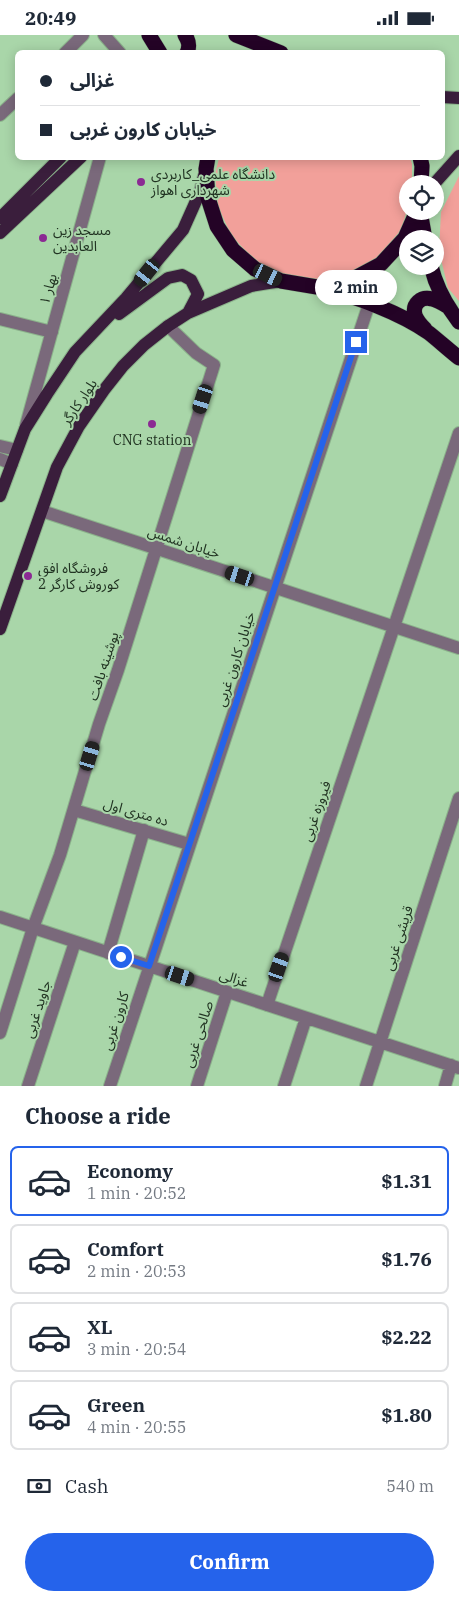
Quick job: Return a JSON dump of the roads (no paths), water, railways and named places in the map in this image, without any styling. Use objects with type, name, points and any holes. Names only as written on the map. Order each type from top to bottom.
[{"type":"highway","points":[[149,35],[159,50]]},
{"type":"highway","points":[[185,35],[188,41],[188,50]]},
{"type":"highway","points":[[236,35],[274,50]]},
{"type":"highway","points":[[206,160],[208,198],[217,225],[233,250],[255,269],[281,281],[342,293],[405,319],[428,333],[459,358]]},
{"type":"highway","points":[[421,160],[422,175]]},
{"type":"highway","points":[[317,287],[351,281],[382,264],[405,238],[414,220]]},
{"type":"highway","points":[[433,275],[447,306],[459,322]]},
{"type":"highway","points":[[428,333],[415,315],[414,309],[417,303],[422,299],[430,298],[447,306]]},
{"type":"main road","points":[[445,97],[459,98]]},
{"type":"main road","points":[[442,175],[459,156]]},
{"type":"main road","points":[[0,218],[58,160]]},
{"type":"main road","points":[[0,233],[78,160]]},
{"type":"main road","points":[[0,496],[6,461],[17,450],[25,429],[46,394],[75,352],[126,298],[183,230],[200,193],[206,160]]},
{"type":"main road","points":[[97,329],[168,278],[182,275],[191,280],[198,294],[188,313]]},
{"type":"main road","name":"بلوار کارگر","points":[[0,629],[57,467],[79,426],[123,366],[144,345],[188,313],[251,286],[281,281]]},
{"type":"street","points":[[68,50],[83,35]]},
{"type":"street","points":[[104,35],[117,50]]},
{"type":"street","points":[[0,115],[15,101]]},
{"type":"street","name":"بهار ۱","points":[[25,429],[99,160]]},
{"type":"street","name":"خیابان کارون غربی","points":[[149,966],[369,304]]},
{"type":"street","points":[[0,319],[52,332]]},
{"type":"street","name":"پوشینه بافت","points":[[0,1033],[33,928],[60,855],[99,724],[214,365],[196,353],[168,326]]},
{"type":"street","name":"فیروزه غربی","points":[[267,1005],[459,433]]},
{"type":"street","points":[[0,446],[17,450]]},
{"type":"street","name":"خیابان شمس","points":[[42,511],[459,648]]},
{"type":"street","name":"قریشی غربی","points":[[366,1086],[459,799]]},
{"type":"street","name":"ده متری اول","points":[[74,810],[190,844]]},
{"type":"street","points":[[108,953],[144,830]]},
{"type":"street","name":"غزالی","points":[[0,917],[455,1066]]},
{"type":"street","name":"جاوید غربی","points":[[28,1086],[75,942]]},
{"type":"street","name":"کارون غربی","points":[[110,1086],[149,966]]},
{"type":"street","name":"صالحی غربی","points":[[196,1086],[227,992]]},
{"type":"street","points":[[284,1086],[306,1018]]},
{"type":"street","points":[[445,1086],[455,1066]]},
{"type":"place","name":"دانشگاه علمی_کاربردی شهرداری اهواز","points":[[141,182]]},
{"type":"place","name":"مسجد زین العابدین","points":[[43,238]]},
{"type":"place","name":"CNG station","points":[[152,424]]},
{"type":"place","name":"فروشگاه افق کوروش کارگر 2","points":[[28,576]]}]
